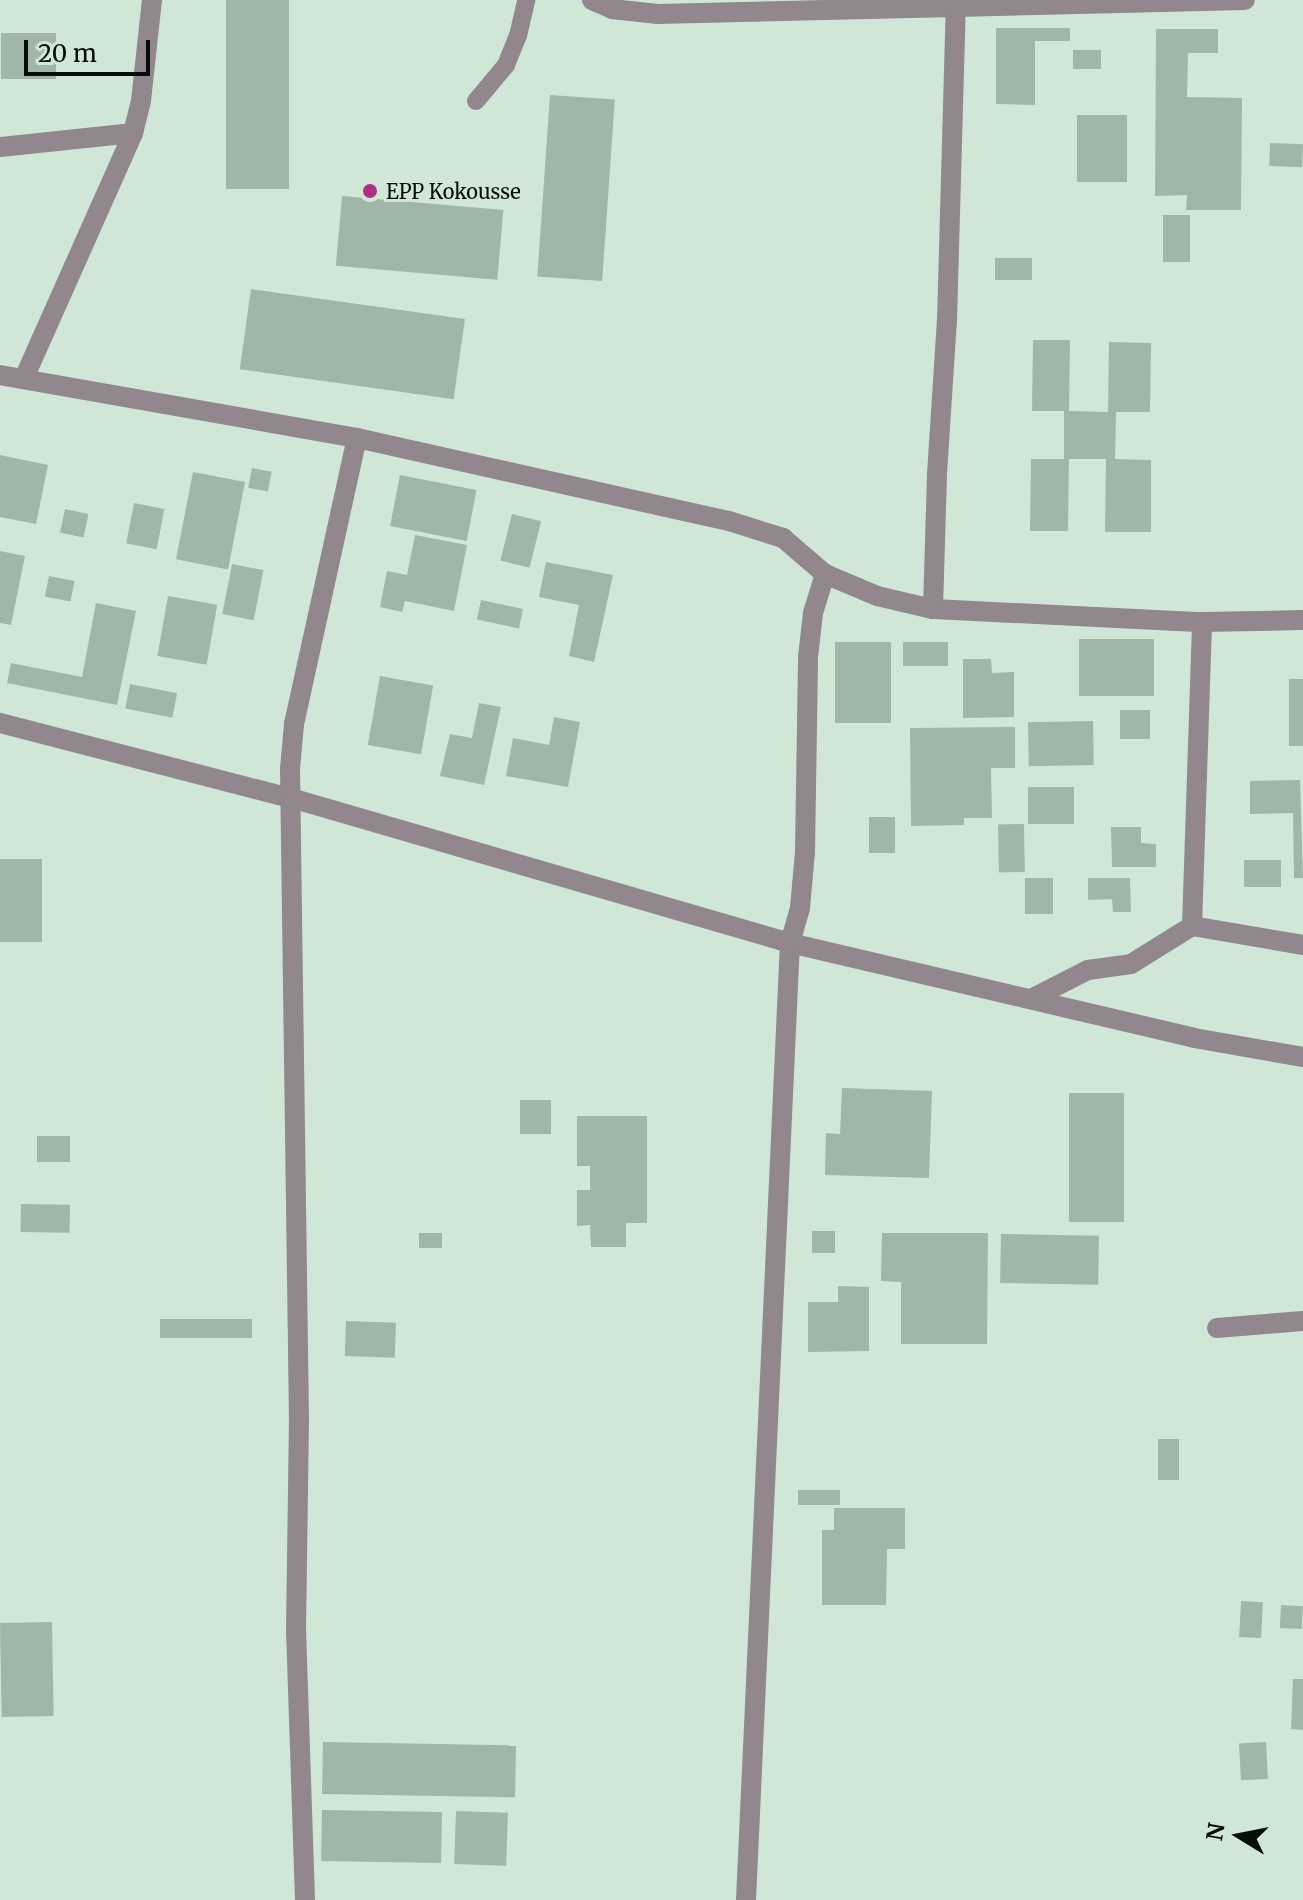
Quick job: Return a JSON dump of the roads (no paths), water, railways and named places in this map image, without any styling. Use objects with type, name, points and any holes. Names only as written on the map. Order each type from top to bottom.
[{"type":"street","points":[[25,376],[133,133],[141,101],[152,0]]},
{"type":"street","points":[[592,0],[612,9],[658,14],[956,3],[1245,0]]},
{"type":"street","points":[[933,609],[937,474],[947,321],[956,3]]},
{"type":"street","points":[[0,147],[133,133]]},
{"type":"street","points":[[0,375],[25,376],[357,438],[729,521],[783,538],[825,574],[877,596],[933,609],[1202,622],[1303,620]]},
{"type":"street","points":[[305,1900],[296,1632],[299,1421],[291,798],[294,724],[357,438]]},
{"type":"street","points":[[746,1900],[790,943],[800,908],[805,852],[808,657],[813,613],[825,574]]},
{"type":"street","points":[[1192,926],[1202,622]]},
{"type":"street","points":[[0,723],[291,798],[790,943],[1194,1038],[1303,1057]]},
{"type":"street","points":[[1031,999],[1088,970],[1131,964],[1192,926],[1303,945]]},
{"type":"street","points":[[1217,1328],[1303,1321]]},
{"type":"lane","points":[[476,101],[506,65],[518,36],[526,0]]},
{"type":"place","name":"EPP Kokousse","points":[[370,191]]}]
